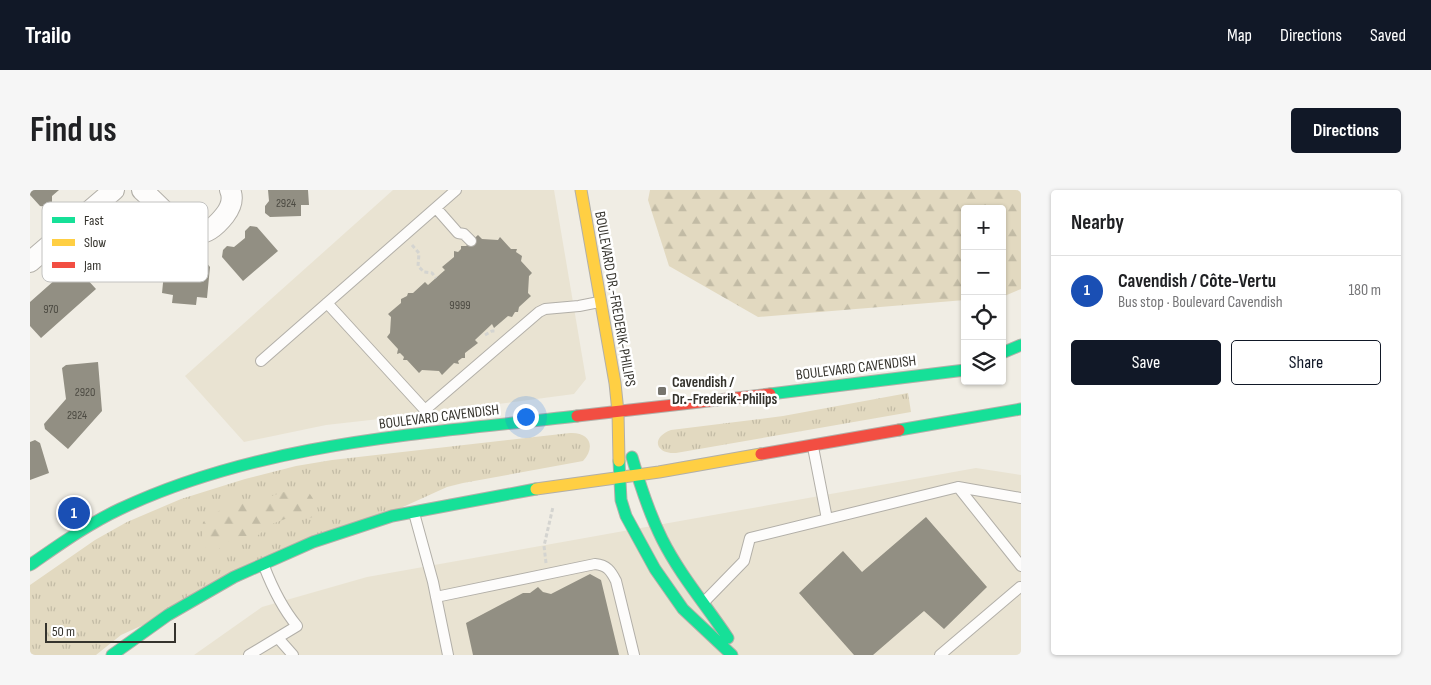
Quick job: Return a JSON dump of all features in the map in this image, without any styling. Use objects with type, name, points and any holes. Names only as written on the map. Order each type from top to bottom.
[{"type":"main road","name":"BOULEVARD DR.-FREDERIK-PHILIPS","points":[[581,190],[618,412],[646,503],[663,541],[740,655]]},
{"type":"main road","points":[[1006,351],[1021,345]]},
{"type":"main road","name":"BOULEVARD CAVENDISH","points":[[30,565],[99,520],[141,500],[197,478],[245,463],[426,422],[618,412],[961,370]]},
{"type":"main road","points":[[112,655],[148,628],[188,602],[263,563],[351,528],[414,511],[1021,409]]},
{"type":"main road","name":"BOULEVARD DR.-FREDERIK-PHILIPS","points":[[618,412],[619,477],[623,508],[655,570],[669,590],[692,619],[732,655]]},
{"type":"street","points":[[100,202],[114,190]]},
{"type":"street","points":[[142,190],[154,202]]},
{"type":"street","points":[[208,230],[216,225],[226,214],[231,204],[232,195],[230,190]]},
{"type":"street","points":[[30,262],[42,252]]},
{"type":"lane","points":[[260,361],[456,190]]},
{"type":"lane","points":[[436,208],[458,233],[464,234],[471,241]]},
{"type":"lane","points":[[327,303],[426,422],[539,312],[545,309],[600,302]]},
{"type":"lane","points":[[812,445],[827,519]]},
{"type":"lane","points":[[940,655],[1020,588],[1018,576],[1021,566],[958,487]]},
{"type":"lane","points":[[704,602],[744,561],[750,538],[958,487],[1021,498]]},
{"type":"lane","points":[[414,511],[436,597],[448,655]]},
{"type":"lane","points":[[249,655],[297,626],[268,577],[263,563]]},
{"type":"lane","points":[[436,597],[601,564],[606,566],[616,581],[634,655]]},
{"type":"lane","points":[[278,638],[293,655]]},
{"type":"path","points":[[409,242],[419,253],[418,266],[424,272],[432,273],[436,278]]},
{"type":"path","points":[[483,333],[487,337]]},
{"type":"path","points":[[546,563],[544,546],[553,507]]},
{"type":"shaded area","points":[[393,190],[554,190],[586,379],[574,394],[326,425],[244,442],[185,376]]},
{"type":"shaded area","points":[[976,468],[1021,475],[1021,655],[194,655],[262,607],[367,577]]},
{"type":"green space","points":[[650,190],[1021,190],[1021,289],[1006,295],[1006,205],[961,205],[961,300],[758,317],[669,266],[648,200]]},
{"type":"green space","points":[[908,393],[911,412],[676,453],[664,451],[658,445],[660,437],[671,430],[783,416]]},
{"type":"green space","points":[[570,433],[582,435],[589,441],[589,451],[583,461],[447,487],[121,635],[96,655],[30,655],[30,585],[95,540],[127,522],[181,499],[245,479],[296,466],[332,460]]},
{"type":"green space","points":[[296,488],[304,489],[309,493],[316,504],[318,514],[308,518],[300,515],[285,519],[272,524],[257,536],[240,536],[231,539],[210,555],[203,539],[203,522],[226,506],[241,500],[262,499]]},
{"type":"building","points":[[30,190],[59,190],[52,196],[52,202],[42,202],[42,206],[30,195]]},
{"type":"building","points":[[268,190],[308,190],[309,205],[301,205],[301,216],[270,217],[265,213],[265,206],[269,201]]},
{"type":"building","points":[[250,226],[257,227],[278,251],[243,281],[222,257],[223,250],[227,246],[234,247],[245,238],[245,231]]},
{"type":"building","points":[[478,235],[482,239],[498,240],[500,237],[511,249],[517,249],[516,252],[522,256],[521,261],[532,273],[529,276],[528,293],[531,296],[519,307],[518,312],[515,312],[512,317],[508,316],[494,328],[492,324],[475,340],[478,343],[465,353],[465,358],[458,361],[459,364],[454,363],[442,375],[439,371],[422,370],[419,373],[407,360],[403,360],[404,357],[400,353],[397,354],[398,349],[387,337],[390,333],[391,317],[388,314],[401,303],[401,299],[407,296],[408,293],[413,293],[425,282],[428,285],[445,270],[442,267],[454,257],[454,251],[458,252],[461,246],[466,246]]},
{"type":"building","points":[[208,264],[210,267],[207,298],[197,297],[196,305],[172,303],[173,295],[162,293],[163,282],[208,282]]},
{"type":"building","points":[[53,282],[90,282],[96,289],[41,338],[30,326],[30,302]]},
{"type":"building","points":[[98,362],[102,411],[68,449],[45,429],[44,424],[66,399],[62,368],[66,365]]},
{"type":"building","points":[[35,440],[40,443],[49,473],[30,480],[30,442]]},
{"type":"building","points":[[926,517],[987,587],[944,629],[924,611],[873,655],[854,655],[799,593],[843,551],[862,572]]},
{"type":"building","points":[[590,574],[601,580],[619,655],[473,655],[466,623],[523,593],[530,593],[538,587],[543,592],[551,594]]},
{"type":"traffic: fast","points":[[1006,351],[1021,345]]},
{"type":"traffic: fast","points":[[770,394],[961,370]]},
{"type":"traffic: fast","points":[[899,430],[1021,409]]},
{"type":"traffic: fast","points":[[30,565],[85,528],[120,509],[174,487],[230,469],[286,455],[344,444],[577,416]]},
{"type":"traffic: fast","points":[[632,457],[645,499],[662,539],[685,577],[728,638]]},
{"type":"traffic: fast","points":[[619,461],[621,500],[626,516],[655,569],[683,609],[732,655]]},
{"type":"traffic: fast","points":[[112,655],[168,615],[234,577],[313,542],[392,516],[536,489]]},
{"type":"traffic: slow","points":[[581,190],[615,383],[618,412],[619,461]]},
{"type":"traffic: slow","points":[[536,489],[659,472],[761,454]]},
{"type":"traffic: jam","points":[[577,416],[770,394]]},
{"type":"traffic: jam","points":[[761,454],[899,430]]},
{"type":"place","name":"Cavendish / Dr.-Frederik-Philips","points":[[662,391]]},
{"type":"place","name":"Cavendish / Côte-Vertu","points":[[74,513]]}]
